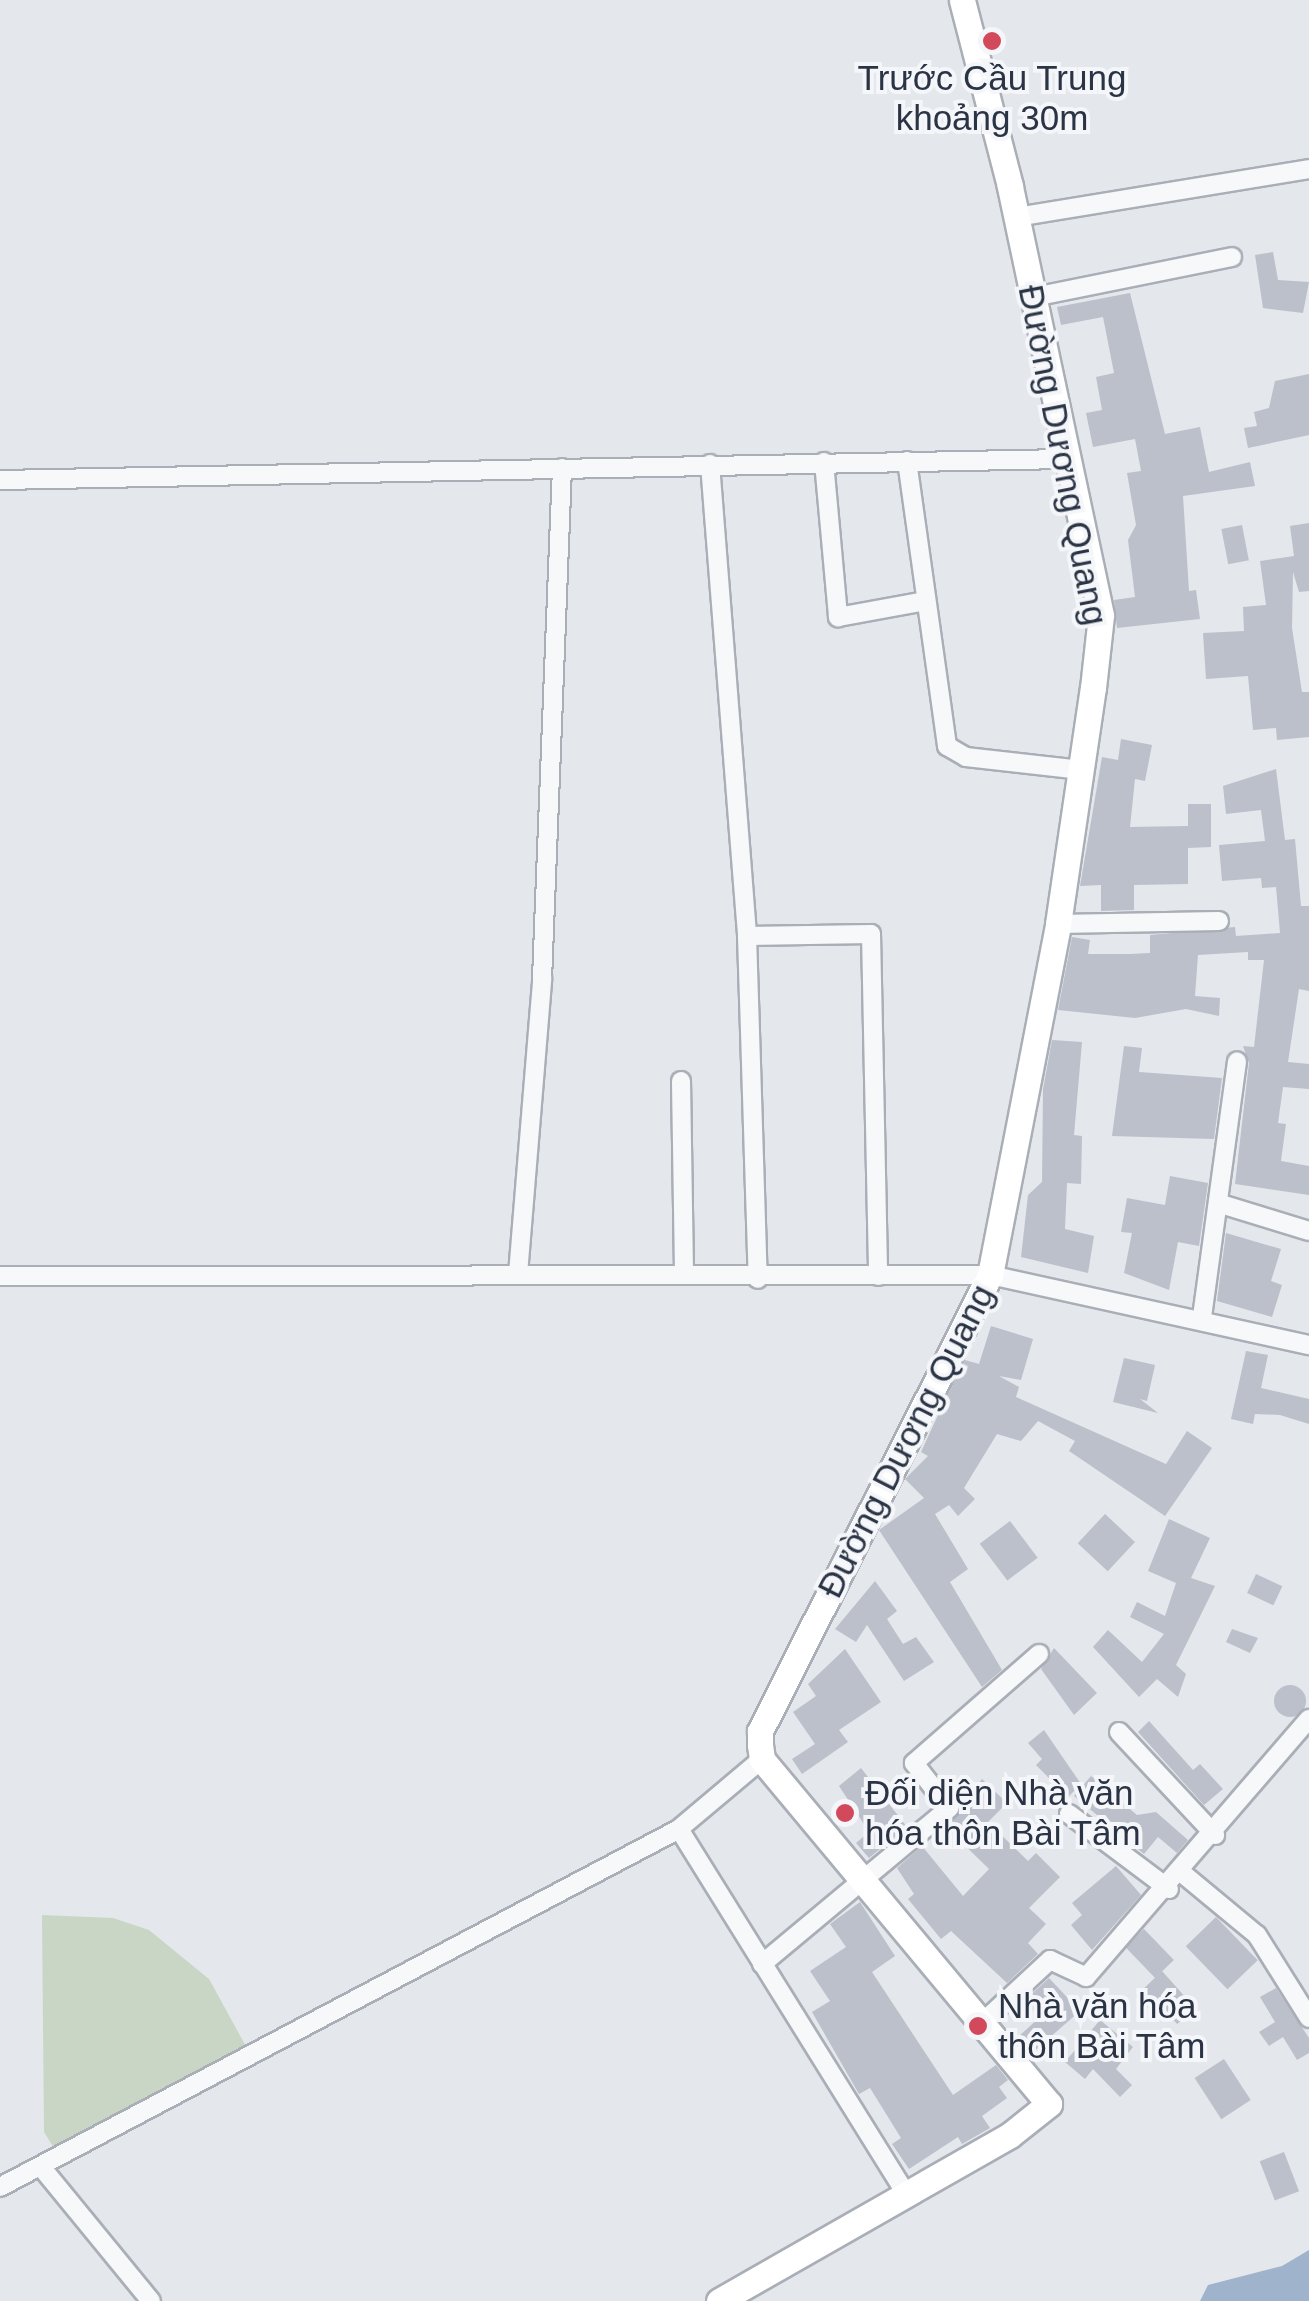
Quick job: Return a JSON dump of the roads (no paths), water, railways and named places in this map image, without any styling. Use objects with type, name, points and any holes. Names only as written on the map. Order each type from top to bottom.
[{"type":"street","name":"Đường Dương Quang","points":[[762,1760],[760,1731],[990,1275],[1058,924],[1101,615],[1017,217],[962,0]]},
{"type":"street","points":[[1017,217],[1309,169]]},
{"type":"street","points":[[1034,297],[1232,257]]},
{"type":"street","points":[[0,480],[1068,459]]},
{"type":"street","points":[[907,461],[950,752],[1081,770]]},
{"type":"street","points":[[824,462],[838,617],[926,601]]},
{"type":"street","points":[[710,464],[747,936],[758,1279]]},
{"type":"street","points":[[518,1274],[542,979],[562,468]]},
{"type":"street","points":[[1058,924],[1219,921]]},
{"type":"street","points":[[747,936],[871,934],[878,1276]]},
{"type":"street","points":[[1202,1316],[1221,1204],[1237,1060]]},
{"type":"street","points":[[682,1081],[684,1272]]},
{"type":"street","points":[[1221,1204],[1309,1231]]},
{"type":"street","points":[[0,1276],[684,1272],[758,1279],[990,1275],[1202,1316],[1309,1345]]},
{"type":"street","points":[[762,1964],[950,1808],[914,1763],[1040,1654]]},
{"type":"street","points":[[984,2022],[1050,1960],[1086,1976],[1169,1889],[1309,1719]]},
{"type":"street","points":[[1119,1732],[1216,1834]]},
{"type":"street","points":[[0,2186],[42,2168],[679,1830],[762,1760],[1049,2104],[1010,2135],[904,2191],[719,2301]]},
{"type":"street","points":[[1068,1814],[1169,1889]]},
{"type":"street","points":[[679,1830],[904,2191]]},
{"type":"street","points":[[1182,1873],[1257,1935],[1309,2018]]},
{"type":"street","points":[[42,2168],[151,2301]]},
{"type":"water","points":[[1309,2250],[1309,2301],[1200,2301],[1208,2285],[1282,2266]]},
{"type":"place","name":"Trước Cầu Trung khoảng 30m","points":[[992,41]]},
{"type":"place","name":"Đối diện Nhà văn hóa thôn Bài Tâm","points":[[845,1813]]},
{"type":"place","name":"Nhà văn hóa thôn Bài Tâm","points":[[978,2026]]}]
